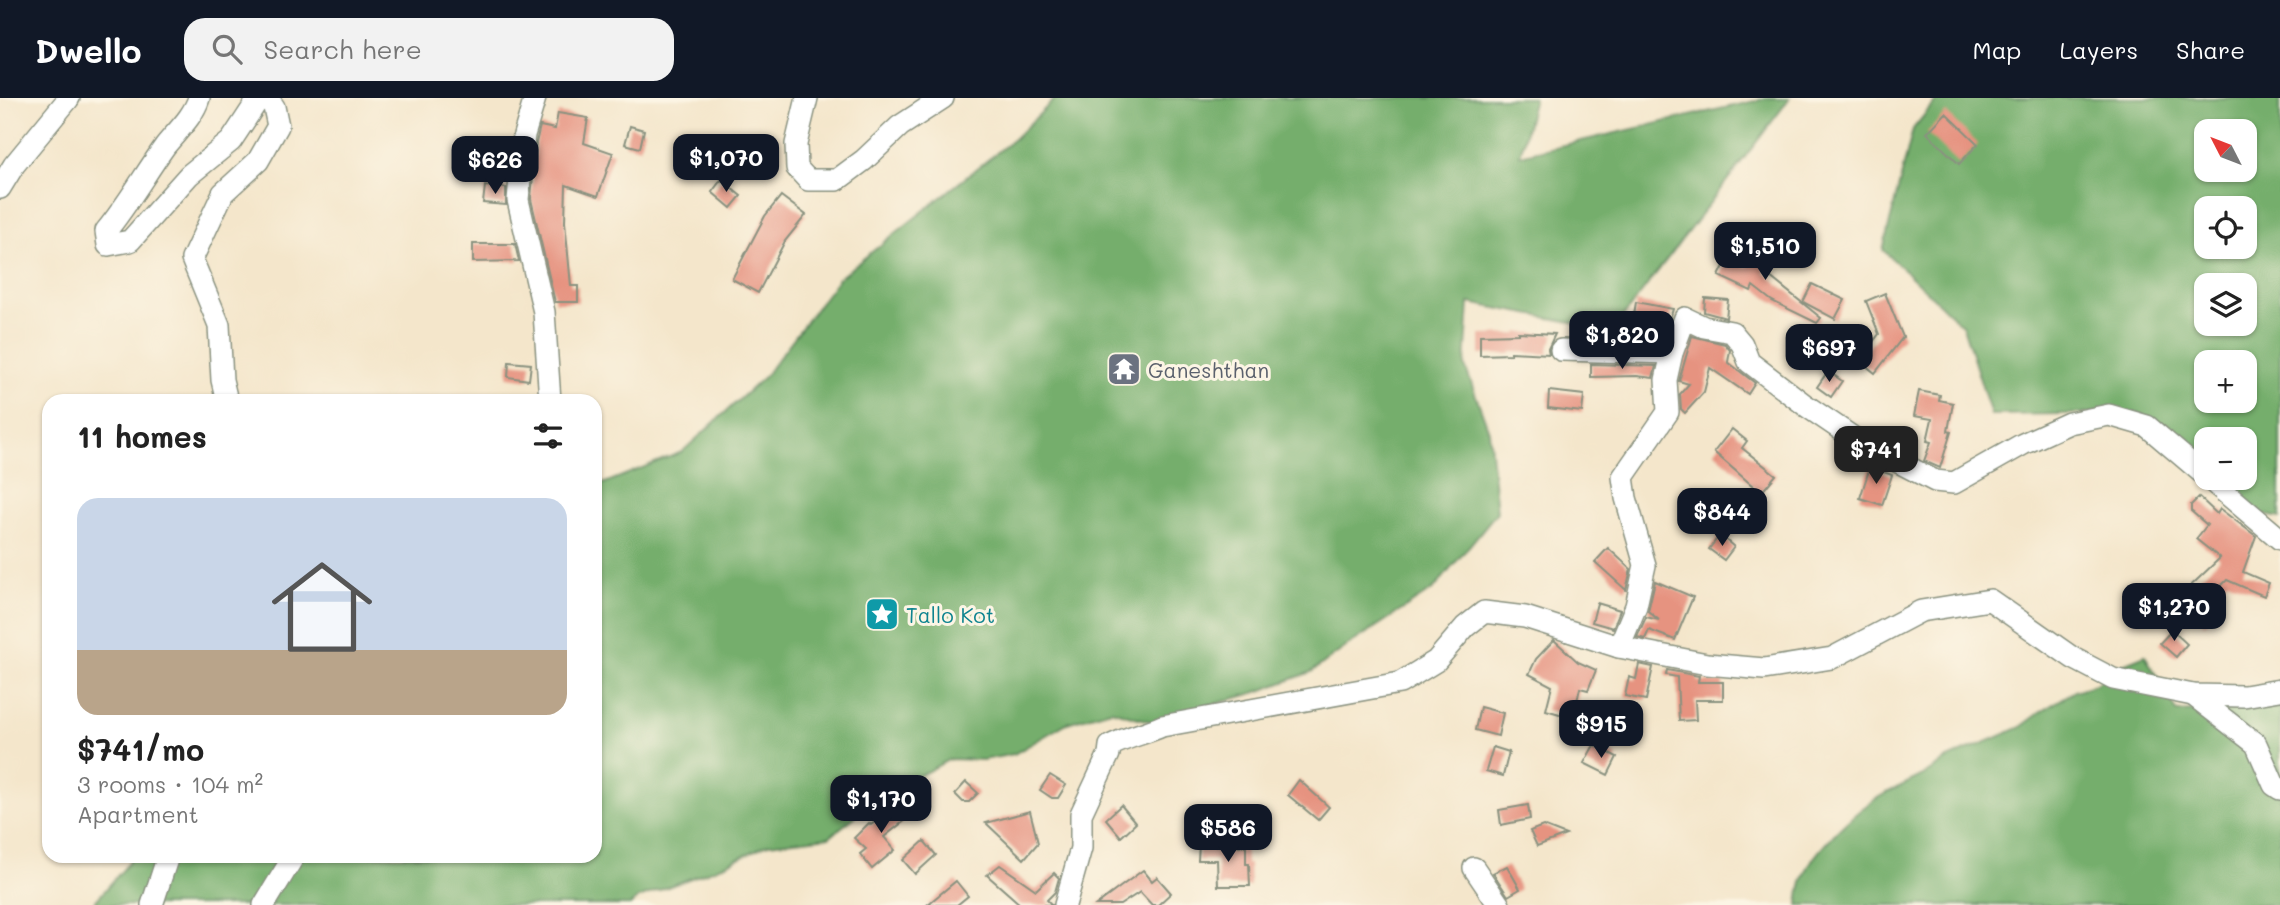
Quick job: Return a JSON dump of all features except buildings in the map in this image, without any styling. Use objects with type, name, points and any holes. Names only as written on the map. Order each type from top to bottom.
[{"type":"street","points":[[0,188],[69,98]]},
{"type":"street","points":[[199,98],[196,109],[165,147],[106,231],[108,245],[130,241],[189,175],[230,141],[258,100],[267,98],[274,107],[278,126],[258,161],[223,193],[192,259],[219,326],[225,394]]},
{"type":"street","points":[[535,98],[524,135],[518,200],[544,313],[550,394]]},
{"type":"street","points":[[807,98],[796,144],[797,167],[808,180],[837,180],[864,160],[900,126],[943,98]]},
{"type":"street","points":[[1619,647],[1636,606],[1646,565],[1626,498],[1623,477],[1668,412],[1666,380],[1685,318],[1704,327],[1732,332],[1742,344],[1749,362],[1805,404],[1858,441],[1935,481],[1954,483],[2023,444],[2069,423],[2109,415],[2147,426],[2280,539]]},
{"type":"street","points":[[1561,350],[1672,354]]},
{"type":"street","points":[[1065,905],[1081,848],[1081,814],[1109,754],[1110,746],[1124,738],[1141,735],[1162,726],[1399,683],[1436,661],[1465,627],[1484,612],[1525,617],[1619,647],[1707,664],[1764,669],[1832,658],[1921,611],[1990,600],[2073,658],[2113,680],[2193,695],[2244,696],[2280,690]]},
{"type":"street","points":[[2193,695],[2256,744],[2274,785],[2280,789]]},
{"type":"street","points":[[152,905],[166,863]]},
{"type":"street","points":[[264,905],[290,863]]},
{"type":"street","points":[[1474,868],[1499,905]]},
{"type":"green space","points":[[1056,98],[1534,98],[1520,155],[1768,98],[1790,98],[1613,330],[1469,303],[1465,366],[1489,431],[1497,512],[1434,589],[1311,672],[1257,692],[1152,722],[1111,710],[1067,723],[1014,754],[983,760],[950,759],[880,797],[829,837],[768,844],[717,868],[639,898],[630,905],[92,905],[128,863],[602,863],[602,484],[682,452],[765,376],[839,278],[1014,139]]},
{"type":"green space","points":[[1938,98],[2280,98],[2280,518],[2251,512],[2226,490],[2257,490],[2257,427],[2194,427],[2194,462],[2139,413],[1991,415],[1963,326],[1883,250],[1913,129]]},
{"type":"green space","points":[[2145,655],[2177,712],[2280,706],[2280,905],[1798,905],[1802,881],[1813,859],[1861,809],[1945,760],[2021,727],[2075,691],[2096,684],[2128,662]]},
{"type":"place","name":"Ganeshthan","points":[[1124,369]]},
{"type":"place","name":"Tallo Kot","points":[[882,614]]}]
